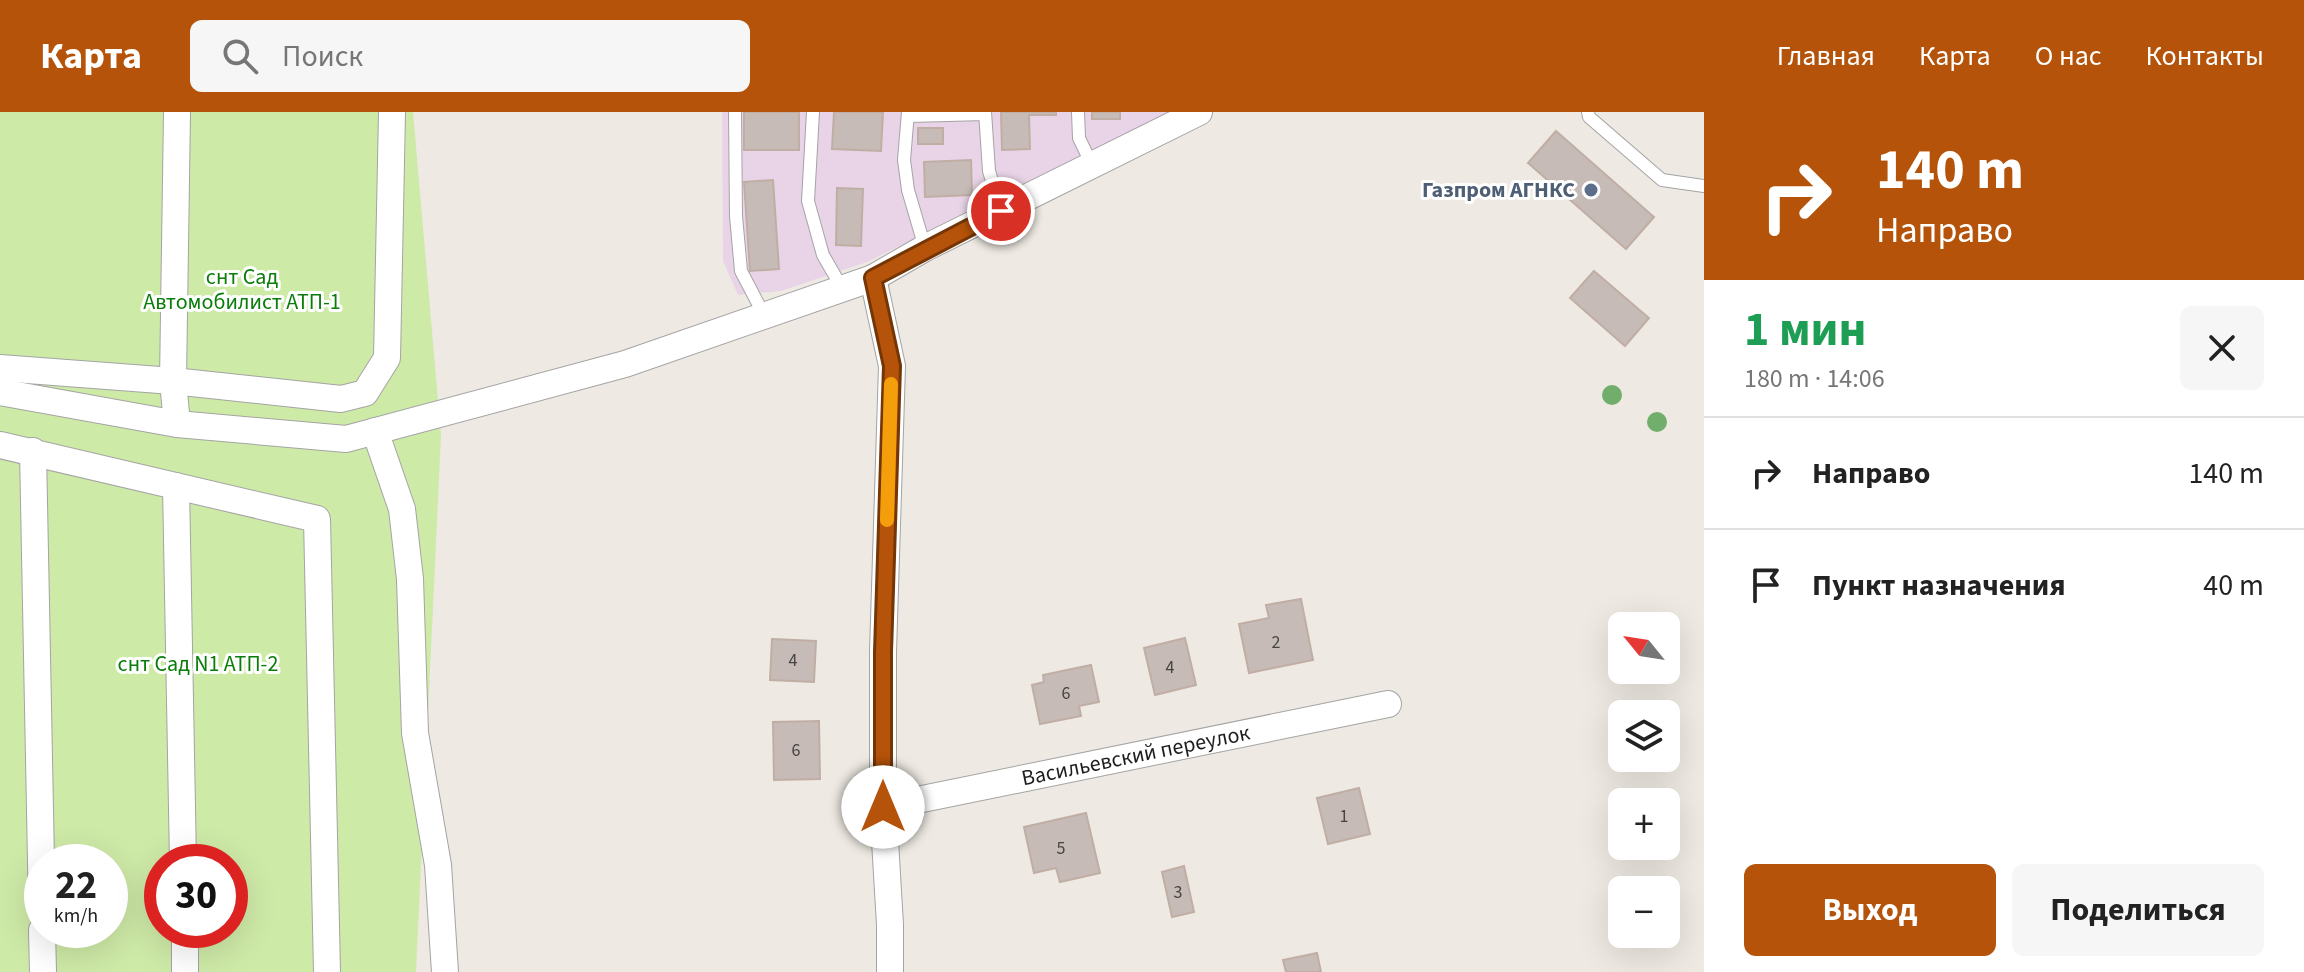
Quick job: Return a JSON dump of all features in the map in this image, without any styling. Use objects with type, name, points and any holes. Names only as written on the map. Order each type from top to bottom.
[{"type":"street","points":[[177,112],[173,381],[177,424]]},
{"type":"street","points":[[0,368],[173,381],[341,399],[365,393],[387,358],[392,112]]},
{"type":"street","points":[[0,392],[177,424],[346,439],[625,364],[873,278],[925,248],[1199,112]]},
{"type":"street","points":[[873,278],[892,366],[883,652],[883,807],[890,972]]},
{"type":"street","points":[[375,431],[402,509],[410,579],[415,733],[438,865],[445,972]]},
{"type":"street","points":[[0,445],[317,519],[327,972]]},
{"type":"street","points":[[33,451],[41,844]]},
{"type":"street","points":[[176,486],[183,844]]},
{"type":"street","name":"Васильевский переулок","points":[[883,807],[1388,704]]},
{"type":"street","points":[[42,948],[43,972]]},
{"type":"street","points":[[185,948],[185,972]]},
{"type":"lane","points":[[735,112],[736,216],[741,271],[764,315]]},
{"type":"lane","points":[[813,112],[808,201],[823,255],[842,288]]},
{"type":"lane","points":[[1078,112],[1079,138],[1092,165]]},
{"type":"lane","points":[[1588,112],[1589,117],[1662,180],[1704,186]]},
{"type":"lane","points":[[925,248],[908,190],[904,160],[909,114],[985,113],[989,171],[1001,211]]},
{"type":"shaded area","points":[[722,112],[1172,112],[867,262],[781,291],[738,295],[723,261]]},
{"type":"green space","points":[[0,112],[413,112],[441,435],[416,972],[0,972]]},
{"type":"building","points":[[744,112],[799,112],[799,150],[744,150]]},
{"type":"building","points":[[834,112],[883,112],[881,151],[832,149]]},
{"type":"building","points":[[1001,112],[1056,112],[1056,115],[1029,115],[1030,149],[1002,150]]},
{"type":"building","points":[[1092,112],[1120,112],[1120,119],[1092,119]]},
{"type":"building","points":[[918,128],[943,128],[943,144],[918,144]]},
{"type":"building","name":"Газпром АГНКС","points":[[1556,131],[1654,217],[1626,249],[1528,163]]},
{"type":"building","points":[[971,160],[972,195],[925,197],[924,162]]},
{"type":"building","points":[[773,180],[779,269],[750,271],[744,182]]},
{"type":"building","points":[[837,188],[863,189],[861,246],[836,245]]},
{"type":"building","points":[[1594,271],[1649,318],[1625,346],[1570,298]]},
{"type":"building","points":[[1301,599],[1313,660],[1249,673],[1239,624],[1269,618],[1266,605]]},
{"type":"building","points":[[1185,638],[1196,685],[1155,695],[1144,648]]},
{"type":"building","points":[[772,639],[816,641],[814,682],[770,680]]},
{"type":"building","points":[[1091,665],[1099,702],[1079,706],[1081,716],[1040,724],[1032,685],[1044,682],[1043,675]]},
{"type":"building","points":[[819,721],[820,779],[774,780],[773,722]]},
{"type":"building","points":[[1359,788],[1370,834],[1328,844],[1317,798]]},
{"type":"building","points":[[1086,813],[1100,873],[1060,882],[1056,868],[1034,873],[1024,827]]},
{"type":"building","points":[[1184,866],[1194,912],[1172,917],[1162,872]]},
{"type":"building","points":[[1317,953],[1321,972],[1286,972],[1283,960]]},
{"type":"slow traffic","points":[[887,520],[891,384]]},
{"type":"place","name":"Газпром АГНКС","points":[[1591,190]]},
{"type":"route","points":[[883,807],[883,652],[892,366],[873,278],[925,248],[1001,211]]},
{"type":"park label","name":"снт Сад Автомобилист АТП-1","points":[[242,290]]},
{"type":"park label","name":"снт Сад N1 АТП-2","points":[[198,664]]}]
